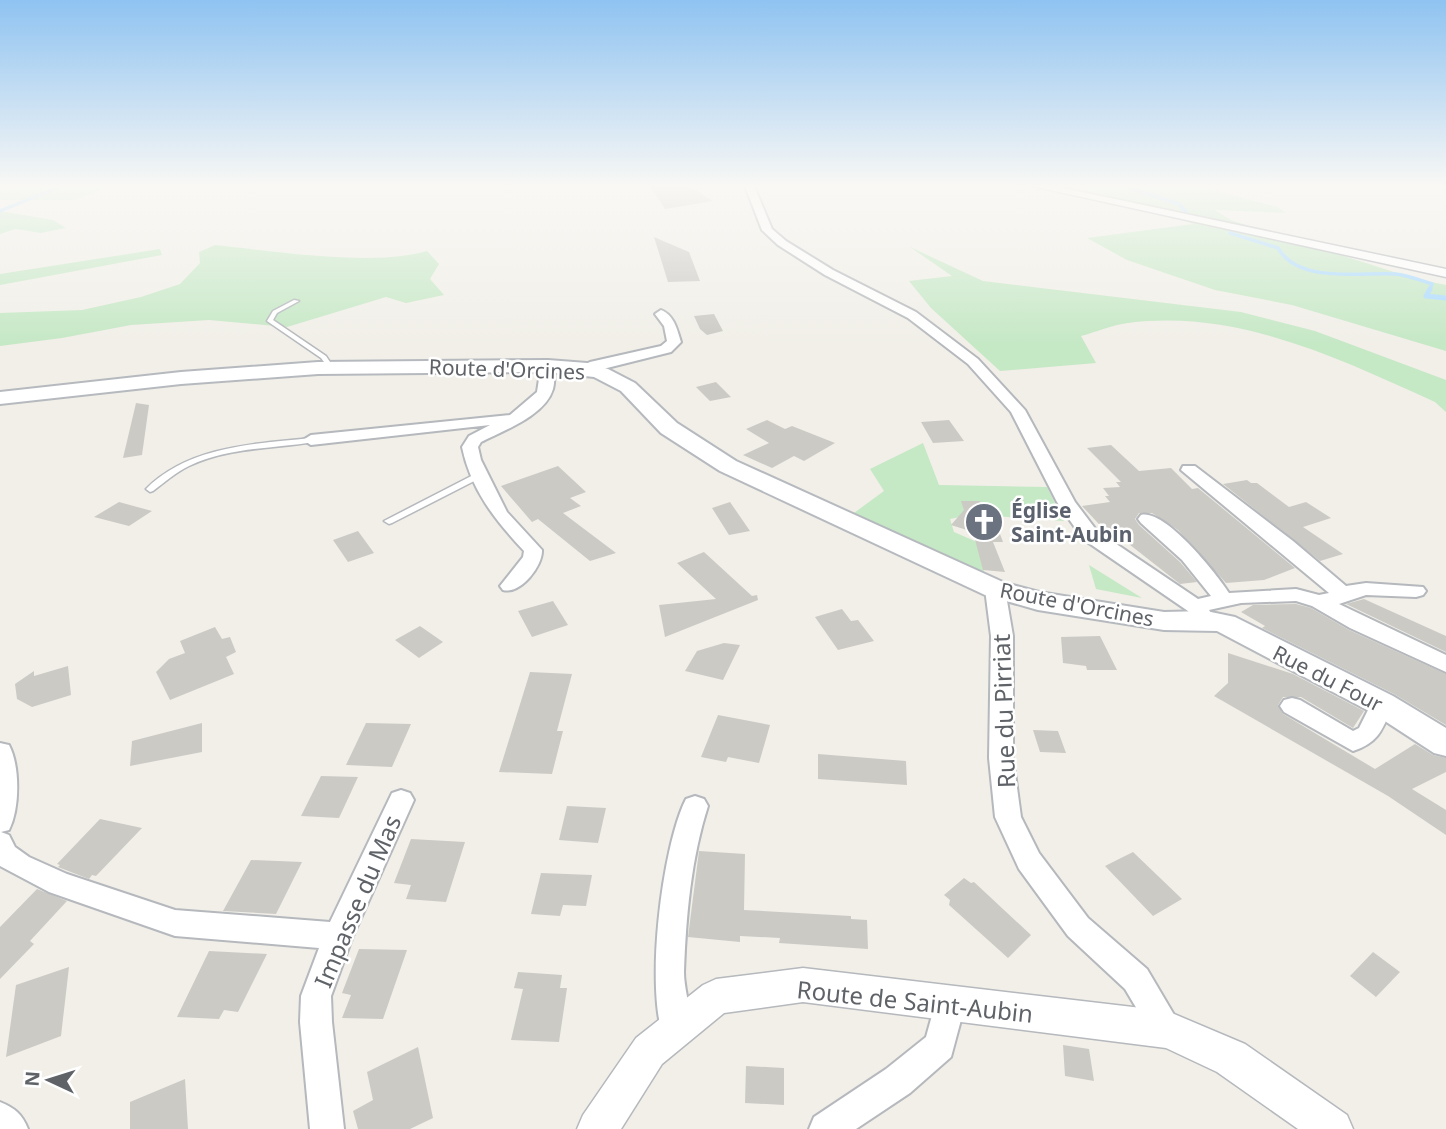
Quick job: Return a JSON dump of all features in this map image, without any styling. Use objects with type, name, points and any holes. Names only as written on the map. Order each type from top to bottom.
[{"type":"main road","name":"Route d'Orcines","points":[[0,398],[181,378],[324,368],[548,366],[587,369],[628,387],[669,428],[728,466],[995,589],[1038,601],[1164,621],[1208,609]]},
{"type":"main road","name":"Rue du Four","points":[[1208,609],[1225,624],[1382,705],[1446,744]]},
{"type":"street","points":[[777,239],[920,321],[981,370],[1004,394],[1029,427],[1063,498],[1083,527],[1208,609]]},
{"type":"street","points":[[1285,239],[1446,273]]},
{"type":"street","points":[[587,369],[666,349],[674,342],[670,325],[662,314]]},
{"type":"street","points":[[510,586],[534,554],[530,545],[499,514],[473,460],[470,447],[545,392],[548,366]]},
{"type":"street","points":[[311,440],[490,419],[511,419]]},
{"type":"street","points":[[1189,470],[1286,545],[1345,596],[1319,601]]},
{"type":"street","points":[[1147,519],[1191,554],[1206,572],[1208,609]]},
{"type":"street","name":"Rue du Pirriat","points":[[995,589],[1002,636],[1001,758],[1008,817],[1029,861],[1078,927],[1136,979],[1167,1030]]},
{"type":"street","points":[[1342,593],[1366,589],[1416,591]]},
{"type":"street","points":[[1208,609],[1241,597],[1296,595],[1319,601],[1357,623],[1446,664]]},
{"type":"street","points":[[1292,706],[1353,742],[1368,734],[1382,705]]},
{"type":"street","points":[[0,752],[4,781],[0,822]]},
{"type":"street","name":"Impasse du Mas","points":[[327,1129],[316,1022],[316,996],[338,936],[401,800]]},
{"type":"street","points":[[676,1030],[669,975],[682,845],[695,806]]},
{"type":"street","points":[[0,843],[5,855],[19,865],[59,883],[175,923],[338,936]]},
{"type":"street","name":"Route de Saint-Aubin","points":[[597,1129],[649,1051],[716,997],[803,985],[1167,1030]]},
{"type":"street","points":[[826,1129],[898,1081],[940,1046],[949,1005]]},
{"type":"street","points":[[1167,1030],[1231,1058],[1333,1129]]},
{"type":"street","points":[[0,1119],[11,1129]]},
{"type":"lane","points":[[296,301],[275,312],[270,321],[324,358],[327,362],[324,368]]},
{"type":"lane","points":[[150,489],[165,475],[194,458],[311,440]]},
{"type":"lane","points":[[389,521],[482,474]]},
{"type":"green space","points":[[1088,239],[1290,239],[1416,279],[1446,285],[1446,351],[1292,305],[1215,290],[1127,260]]},
{"type":"green space","points":[[215,245],[351,258],[405,256],[427,251],[439,264],[430,279],[444,295],[406,303],[386,297],[287,327],[209,320],[131,325],[0,346],[0,313],[82,310],[141,297],[180,284],[200,263],[199,252]]},
{"type":"green space","points":[[910,247],[983,281],[1241,312],[1315,331],[1446,380],[1446,412],[1435,402],[1324,354],[1247,330],[1208,323],[1169,321],[1116,325],[1081,336],[1096,363],[1000,371],[931,308],[909,281],[952,276]]},
{"type":"green space","points":[[160,249],[162,255],[0,285],[0,274]]},
{"type":"green space","points":[[923,443],[939,485],[1047,487],[1064,521],[994,516],[991,510],[983,510],[979,501],[962,501],[966,510],[960,517],[950,519],[954,532],[977,542],[984,572],[854,513],[884,491],[870,469]]},
{"type":"green space","points":[[1089,565],[1142,598],[1096,589]]},
{"type":"building","points":[[655,239],[689,252],[700,281],[668,282]]},
{"type":"building","points":[[714,314],[723,331],[707,335],[700,329],[694,316]]},
{"type":"building","points":[[716,382],[731,397],[710,401],[696,387]]},
{"type":"building","points":[[136,403],[149,405],[142,455],[123,458]]},
{"type":"building","points":[[767,420],[785,429],[792,426],[835,443],[804,461],[794,456],[772,468],[743,455],[769,443],[746,429]]},
{"type":"building","points":[[949,420],[964,441],[933,443],[921,422]]},
{"type":"building","points":[[1111,445],[1139,471],[1171,468],[1192,489],[1198,488],[1295,568],[1264,580],[1226,583],[1178,530],[1152,513],[1139,513],[1135,519],[1139,525],[1180,562],[1197,582],[1180,584],[1125,541],[1119,542],[1111,537],[1082,506],[1110,502],[1103,488],[1120,487],[1116,482],[1121,482],[1087,448]]},
{"type":"building","points":[[558,466],[586,492],[570,498],[581,506],[563,513],[616,553],[590,561],[538,519],[532,522],[501,486]]},
{"type":"building","points":[[1247,480],[1257,483],[1289,507],[1306,502],[1331,518],[1303,527],[1343,554],[1320,561],[1223,484]]},
{"type":"building","name":"Église Saint-Aubin","points":[[961,501],[980,501],[983,510],[991,510],[1003,542],[993,542],[1005,572],[983,570],[973,532],[951,525],[964,510]]},
{"type":"building","points":[[119,502],[152,511],[129,526],[94,517]]},
{"type":"building","points":[[730,502],[750,531],[729,535],[712,508]]},
{"type":"building","points":[[358,531],[374,553],[348,562],[333,540]]},
{"type":"building","points":[[704,552],[752,596],[757,595],[758,600],[665,637],[659,605],[716,599],[677,563]]},
{"type":"building","points":[[1364,599],[1446,636],[1446,652],[1346,604]]},
{"type":"building","points":[[553,601],[568,625],[532,637],[518,611]]},
{"type":"building","points":[[1296,604],[1311,608],[1349,630],[1446,674],[1446,725],[1394,694],[1262,628],[1265,626],[1241,612],[1253,605]]},
{"type":"building","points":[[842,609],[851,621],[858,620],[874,641],[838,650],[815,617]]},
{"type":"building","points":[[420,626],[443,642],[419,658],[395,640]]},
{"type":"building","points":[[215,627],[222,639],[230,637],[236,652],[226,657],[234,674],[170,700],[156,672],[169,659],[185,653],[180,641]]},
{"type":"building","points":[[1100,636],[1117,670],[1087,670],[1086,666],[1063,663],[1061,637]]},
{"type":"building","points":[[724,643],[740,645],[723,680],[685,671],[697,651]]},
{"type":"building","points":[[1228,653],[1293,674],[1364,711],[1353,728],[1301,697],[1283,697],[1278,705],[1283,714],[1375,769],[1415,744],[1433,755],[1446,758],[1446,772],[1412,789],[1446,810],[1446,835],[1388,796],[1214,696],[1228,683]]},
{"type":"building","points":[[68,666],[71,695],[32,707],[17,699],[15,684],[34,671],[34,676]]},
{"type":"building","points":[[530,672],[572,674],[557,731],[563,731],[552,774],[499,772]]},
{"type":"building","points":[[718,715],[770,725],[759,763],[728,757],[726,762],[701,757]]},
{"type":"building","points":[[202,723],[202,752],[130,766],[132,741]]},
{"type":"building","points":[[366,723],[411,724],[392,767],[346,765]]},
{"type":"building","points":[[1033,730],[1058,731],[1066,753],[1040,752]]},
{"type":"building","points":[[818,754],[906,761],[907,785],[818,779]]},
{"type":"building","points":[[321,776],[358,777],[339,818],[301,816]]},
{"type":"building","points":[[567,806],[606,808],[598,843],[559,840]]},
{"type":"building","points":[[100,819],[142,828],[96,876],[92,875],[89,879],[58,867],[60,865],[57,864]]},
{"type":"building","points":[[411,839],[465,842],[446,902],[406,899],[411,885],[394,883]]},
{"type":"building","points":[[699,851],[745,854],[744,910],[851,916],[851,919],[867,920],[868,949],[779,943],[780,938],[740,936],[740,942],[688,937]]},
{"type":"building","points":[[1133,852],[1182,899],[1153,916],[1105,866]]},
{"type":"building","points":[[251,860],[302,862],[276,914],[223,911]]},
{"type":"building","points":[[541,873],[592,875],[586,906],[563,905],[560,916],[531,914]]},
{"type":"building","points":[[964,878],[974,882],[1031,935],[1008,958],[949,905],[950,900],[944,895]]},
{"type":"building","points":[[37,889],[67,901],[30,941],[34,944],[0,979],[0,927]]},
{"type":"building","points":[[359,949],[407,950],[383,1019],[342,1018],[351,995],[342,993]]},
{"type":"building","points":[[209,951],[267,954],[238,1012],[224,1010],[219,1019],[177,1017]]},
{"type":"building","points":[[1373,952],[1400,972],[1376,997],[1350,976]]},
{"type":"building","points":[[69,967],[61,1036],[6,1057],[16,985]]},
{"type":"building","points":[[518,972],[562,975],[560,988],[567,988],[559,1042],[511,1040],[523,989],[514,988]]},
{"type":"building","points":[[1063,1045],[1089,1049],[1094,1081],[1065,1076]]},
{"type":"building","points":[[418,1047],[433,1118],[410,1129],[358,1129],[353,1111],[373,1100],[367,1072]]},
{"type":"building","points":[[746,1066],[784,1068],[784,1105],[745,1103]]},
{"type":"building","points":[[185,1079],[188,1129],[130,1129],[130,1102]]},
{"type":"waterway","points":[[1248,239],[1278,248],[1300,267],[1315,272],[1400,275],[1432,284],[1429,290]]},
{"type":"waterway","points":[[1429,290],[1426,296],[1446,298]]},
{"type":"place","name":"Église Saint-Aubin","points":[[984,522]]}]
